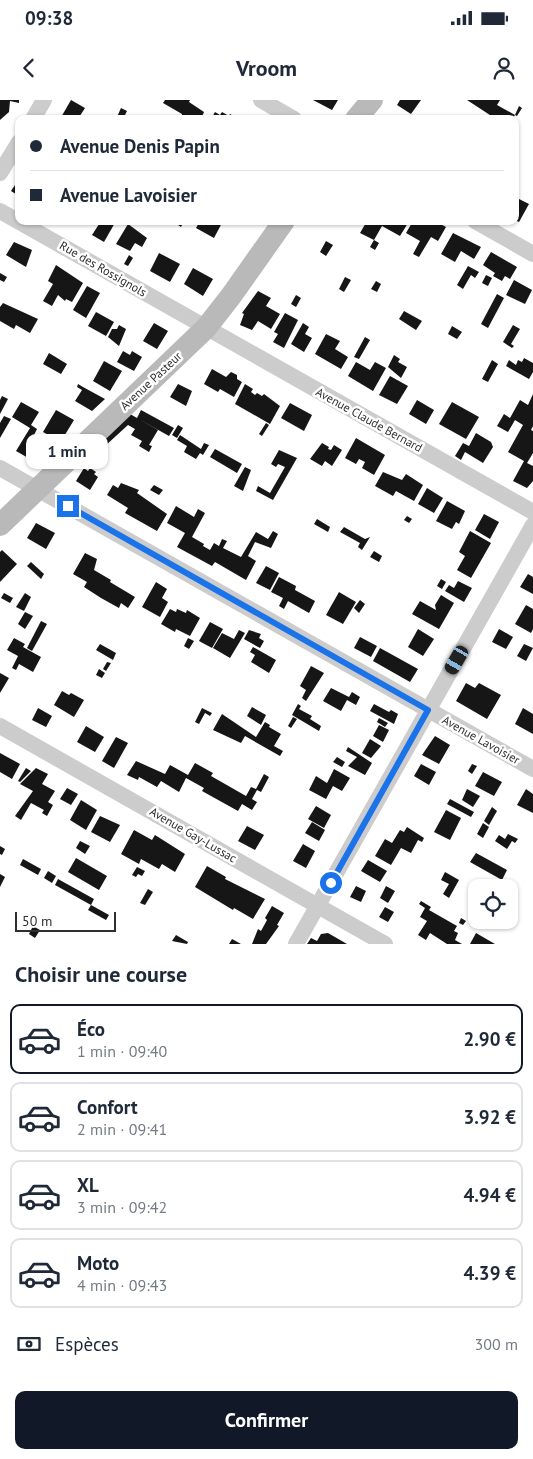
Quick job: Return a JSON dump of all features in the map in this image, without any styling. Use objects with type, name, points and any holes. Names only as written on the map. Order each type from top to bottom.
[{"type":"street","points":[[35,115],[44,100]]},
{"type":"street","points":[[261,100],[287,115]]},
{"type":"street","points":[[359,115],[372,100]]},
{"type":"street","points":[[0,173],[15,149]]},
{"type":"street","name":"Rue des Rossignols","points":[[0,211],[15,220]]},
{"type":"street","name":"Rue des Rossignols","points":[[25,225],[206,328]]},
{"type":"street","name":"Avenue Pasteur","points":[[0,525],[206,328],[232,296],[281,225]]},
{"type":"street","points":[[482,225],[533,254]]},
{"type":"street","name":"Avenue Claude Bernard","points":[[206,328],[533,512]]},
{"type":"street","name":"Avenue Lavoisier","points":[[0,468],[533,769]]},
{"type":"street","points":[[296,944],[533,525]]},
{"type":"street","name":"Avenue Gay-Lussac","points":[[0,726],[385,944]]},
{"type":"building","points":[[0,100],[19,100],[19,103],[10,101],[9,112],[0,120]]},
{"type":"building","points":[[71,100],[85,108],[81,115],[62,115]]},
{"type":"building","points":[[165,100],[190,100],[189,102],[204,112],[203,115],[182,115],[163,103]]},
{"type":"building","points":[[313,100],[338,100],[332,110]]},
{"type":"building","points":[[400,100],[421,100],[411,114],[397,105]]},
{"type":"building","points":[[467,100],[500,100],[497,105],[515,115],[490,115]]},
{"type":"building","points":[[519,106],[522,108],[518,115],[515,115]]},
{"type":"building","points":[[121,108],[127,111],[125,115],[118,115]]},
{"type":"building","points":[[15,185],[15,194],[11,191]]},
{"type":"building","points":[[519,199],[529,204],[519,222]]},
{"type":"building","points":[[98,225],[114,225],[104,242],[92,235]]},
{"type":"building","points":[[127,225],[147,238],[142,247],[135,243],[130,251],[116,244]]},
{"type":"building","points":[[198,225],[221,225],[214,238],[196,228]]},
{"type":"building","points":[[365,225],[407,225],[400,236],[382,226],[374,240],[360,233]]},
{"type":"building","points":[[411,225],[442,225],[446,227],[438,241],[431,237],[419,257],[413,254],[420,241],[406,233]]},
{"type":"building","points":[[453,233],[481,247],[474,259],[461,251],[455,262],[441,254]]},
{"type":"building","points":[[374,240],[379,243],[375,250],[370,247]]},
{"type":"building","points":[[326,241],[333,245],[326,256],[320,252]]},
{"type":"building","points":[[14,242],[32,250],[26,267],[6,255]]},
{"type":"building","points":[[491,252],[517,267],[510,279],[505,276],[502,281],[493,276],[495,273],[483,265]]},
{"type":"building","points":[[159,253],[180,264],[170,282],[150,271]]},
{"type":"building","points":[[129,255],[133,258],[128,266],[124,264]]},
{"type":"building","points":[[56,265],[83,283],[72,302],[66,299],[65,301],[58,295],[52,306],[43,301],[53,284],[48,281]]},
{"type":"building","points":[[468,266],[479,272],[475,278],[471,275],[463,289],[457,285]]},
{"type":"building","points":[[193,268],[213,279],[203,296],[184,284]]},
{"type":"building","points":[[0,273],[7,277],[4,282],[0,280]]},
{"type":"building","points":[[486,275],[492,278],[488,286],[482,283]]},
{"type":"building","points":[[345,277],[351,280],[344,292],[339,289]]},
{"type":"building","points":[[514,280],[532,290],[525,304],[506,295]]},
{"type":"building","points":[[376,281],[381,284],[377,292],[371,289]]},
{"type":"building","points":[[87,286],[100,293],[86,318],[73,310]]},
{"type":"building","points":[[258,291],[271,298],[266,306],[280,314],[271,329],[258,321],[252,330],[240,325],[244,314],[242,313]]},
{"type":"building","points":[[497,294],[504,298],[488,328],[481,324]]},
{"type":"building","points":[[296,295],[301,298],[296,307],[291,304]]},
{"type":"building","points":[[3,303],[38,319],[30,333],[16,325],[14,329],[0,321],[0,307]]},
{"type":"building","points":[[404,311],[422,321],[416,330],[399,319]]},
{"type":"building","points":[[96,312],[114,322],[106,336],[88,326]]},
{"type":"building","points":[[285,313],[298,320],[284,348],[273,342],[278,334],[274,332]]},
{"type":"building","points":[[154,323],[168,331],[157,349],[143,341]]},
{"type":"building","points":[[303,323],[309,327],[305,334],[312,338],[304,352],[291,344]]},
{"type":"building","points":[[119,325],[126,329],[119,346],[108,337],[112,329],[117,329]]},
{"type":"building","points":[[513,325],[520,329],[511,344],[514,346],[512,348],[503,342]]},
{"type":"building","points":[[452,326],[462,332],[457,339],[448,334]]},
{"type":"building","points":[[326,334],[340,341],[335,349],[348,357],[341,369],[315,354]]},
{"type":"building","points":[[365,337],[370,340],[359,359],[354,357]]},
{"type":"building","points":[[123,351],[130,355],[132,351],[142,357],[134,371],[117,362]]},
{"type":"building","points":[[49,353],[67,364],[61,374],[43,364]]},
{"type":"building","points":[[394,355],[400,359],[398,362],[407,367],[401,378],[388,367]]},
{"type":"building","points":[[524,358],[533,363],[533,372],[529,379],[506,366],[509,360],[516,365],[518,360],[522,362]]},
{"type":"building","points":[[492,360],[498,364],[488,382],[482,379]]},
{"type":"building","points":[[104,361],[122,371],[110,391],[93,381]]},
{"type":"building","points":[[356,362],[370,370],[375,362],[386,368],[373,391],[348,376]]},
{"type":"building","points":[[212,369],[226,377],[231,372],[237,375],[237,379],[242,382],[234,397],[220,389],[218,392],[204,384]]},
{"type":"building","points":[[390,376],[408,386],[397,404],[379,395]]},
{"type":"building","points":[[78,384],[105,399],[92,411],[75,401],[82,390],[77,387]]},
{"type":"building","points":[[178,384],[192,391],[186,406],[170,397]]},
{"type":"building","points":[[245,384],[253,389],[251,392],[255,395],[257,393],[262,396],[264,394],[280,406],[270,424],[235,404]]},
{"type":"building","points":[[533,394],[533,426],[531,430],[533,431],[533,453],[527,463],[533,466],[533,481],[527,488],[513,481],[524,461],[508,452],[523,425],[515,420],[508,432],[497,426],[504,414],[510,418],[520,400],[528,405]]},
{"type":"building","points":[[2,396],[8,399],[0,414],[0,400]]},
{"type":"building","points":[[417,400],[434,410],[426,424],[409,414]]},
{"type":"building","points":[[21,402],[39,412],[31,425],[37,429],[33,437],[47,445],[37,463],[16,451],[30,428],[12,417]]},
{"type":"building","points":[[452,402],[479,417],[466,439],[439,424]]},
{"type":"building","points":[[290,403],[312,415],[304,431],[281,418]]},
{"type":"building","points":[[56,410],[74,420],[63,438],[61,437],[59,441],[43,432]]},
{"type":"building","points":[[141,410],[174,428],[169,436],[137,418]]},
{"type":"building","points":[[130,414],[158,430],[149,445],[152,446],[149,452],[139,446],[142,441],[131,435],[135,429],[128,425],[105,446],[101,442]]},
{"type":"building","points":[[4,416],[11,419],[0,438],[0,423]]},
{"type":"building","points":[[266,423],[269,425],[262,436],[259,434]]},
{"type":"building","points":[[178,425],[183,428],[177,438],[172,435]]},
{"type":"building","points":[[476,433],[491,442],[493,447],[483,463],[465,452],[461,460],[455,456],[463,443],[469,446]]},
{"type":"building","points":[[180,435],[201,449],[204,443],[209,445],[203,455],[200,453],[196,459],[184,452],[187,446],[177,440]]},
{"type":"building","points":[[356,438],[385,455],[374,475],[362,468],[365,462],[359,459],[356,464],[345,458]]},
{"type":"building","points":[[322,443],[329,447],[328,449],[331,450],[334,445],[342,450],[332,466],[325,461],[322,466],[310,459]]},
{"type":"building","points":[[215,449],[242,464],[237,473],[210,457]]},
{"type":"building","points":[[279,450],[297,458],[273,500],[256,491],[258,486],[270,493],[285,467],[278,464],[276,467],[271,464]]},
{"type":"building","points":[[245,467],[251,470],[243,491],[234,486]]},
{"type":"building","points":[[84,468],[88,471],[90,468],[96,472],[94,474],[98,477],[90,490],[76,481]]},
{"type":"building","points":[[383,472],[402,480],[406,474],[423,485],[414,501],[396,491],[393,496],[375,486]]},
{"type":"building","points":[[121,483],[139,490],[137,493],[167,514],[157,531],[125,513],[128,508],[107,495],[113,485],[118,488]]},
{"type":"building","points":[[154,485],[163,490],[159,495],[150,490]]},
{"type":"building","points":[[427,488],[443,498],[434,513],[418,504]]},
{"type":"building","points":[[447,501],[465,511],[459,524],[456,522],[452,529],[436,521]]},
{"type":"building","points":[[176,506],[194,517],[198,509],[205,513],[192,537],[210,550],[214,543],[219,546],[222,539],[227,541],[223,548],[241,557],[256,532],[268,539],[273,531],[278,534],[271,548],[255,542],[248,556],[256,561],[246,580],[215,562],[212,566],[177,547],[185,533],[167,523]]},
{"type":"building","points":[[484,514],[499,522],[490,539],[475,530]]},
{"type":"building","points":[[407,516],[412,519],[409,523],[404,520]]},
{"type":"building","points":[[317,519],[330,527],[328,532],[314,524]]},
{"type":"building","points":[[36,523],[55,533],[46,549],[27,538]]},
{"type":"building","points":[[344,527],[365,539],[370,537],[362,550],[358,547],[360,543],[340,532]]},
{"type":"building","points":[[470,531],[491,543],[471,578],[457,570],[465,556],[459,552]]},
{"type":"building","points":[[2,550],[17,564],[0,582],[0,552]]},
{"type":"building","points":[[374,551],[382,556],[379,562],[370,557]]},
{"type":"building","points":[[85,553],[97,559],[94,570],[135,597],[128,608],[121,603],[119,608],[101,598],[84,587],[87,582],[73,574]]},
{"type":"building","points":[[31,562],[44,574],[41,579],[27,566]]},
{"type":"building","points":[[266,566],[279,573],[270,590],[256,583]]},
{"type":"building","points":[[528,574],[533,577],[533,594],[520,587]]},
{"type":"building","points":[[279,577],[296,586],[295,590],[315,601],[309,613],[288,601],[284,609],[279,606],[283,598],[271,592]]},
{"type":"building","points":[[441,579],[446,582],[442,589],[437,586]]},
{"type":"building","points":[[458,581],[472,588],[464,602],[445,591],[449,585],[454,588]]},
{"type":"building","points":[[156,582],[167,589],[162,598],[168,602],[160,617],[142,607]]},
{"type":"building","points":[[339,592],[356,602],[343,624],[326,615]]},
{"type":"building","points":[[4,593],[13,598],[10,603],[1,598]]},
{"type":"building","points":[[25,593],[31,597],[24,611],[16,607]]},
{"type":"building","points":[[441,595],[454,603],[439,629],[412,614],[420,601],[436,610],[435,605]]},
{"type":"building","points":[[360,600],[365,604],[359,613],[354,608]]},
{"type":"building","points":[[526,605],[533,609],[533,629],[531,633],[515,624]]},
{"type":"building","points":[[170,609],[176,612],[177,609],[186,613],[187,610],[200,618],[190,636],[176,629],[175,632],[161,624]]},
{"type":"building","points":[[25,612],[33,616],[25,629],[18,624]]},
{"type":"building","points":[[41,621],[47,624],[32,651],[27,648]]},
{"type":"building","points":[[210,622],[223,629],[212,648],[199,641]]},
{"type":"building","points":[[418,629],[434,639],[423,656],[408,647]]},
{"type":"building","points":[[499,629],[513,637],[506,649],[492,642]]},
{"type":"building","points":[[239,630],[245,633],[230,658],[213,648],[222,633],[234,639]]},
{"type":"building","points":[[249,630],[261,634],[259,638],[264,641],[260,648],[244,639]]},
{"type":"building","points":[[360,637],[377,646],[371,657],[354,648]]},
{"type":"building","points":[[14,638],[25,644],[23,647],[41,657],[33,672],[19,664],[16,670],[12,668],[18,656],[7,650]]},
{"type":"building","points":[[188,638],[194,641],[189,649],[184,646]]},
{"type":"building","points":[[100,644],[116,653],[113,660],[96,650]]},
{"type":"building","points":[[524,644],[533,648],[526,661],[517,656]]},
{"type":"building","points":[[253,647],[276,660],[269,673],[251,662],[255,655],[250,652]]},
{"type":"building","points":[[380,648],[418,669],[410,682],[373,661]]},
{"type":"building","points":[[107,662],[111,663],[106,671],[103,669]]},
{"type":"building","points":[[311,666],[324,673],[306,701],[302,698],[306,690],[300,686]]},
{"type":"building","points":[[99,669],[105,673],[102,678],[96,675]]},
{"type":"building","points":[[0,673],[9,678],[0,693]]},
{"type":"building","points":[[466,683],[475,688],[479,683],[501,695],[487,719],[456,701]]},
{"type":"building","points":[[331,688],[349,697],[352,692],[360,697],[356,705],[347,700],[341,711],[323,701]]},
{"type":"building","points":[[62,691],[69,695],[71,693],[84,700],[74,717],[54,705]]},
{"type":"building","points":[[298,704],[301,706],[299,709],[312,716],[310,719],[321,726],[319,731],[292,715]]},
{"type":"building","points":[[374,704],[389,712],[391,710],[398,714],[394,724],[370,711]]},
{"type":"building","points":[[252,707],[266,715],[261,725],[247,716]]},
{"type":"building","points":[[38,708],[52,716],[46,727],[32,720]]},
{"type":"building","points":[[202,708],[212,713],[210,716],[205,713],[199,724],[195,722]]},
{"type":"building","points":[[523,708],[533,714],[533,734],[515,724]]},
{"type":"building","points":[[222,714],[256,737],[265,722],[270,725],[269,727],[281,734],[274,746],[283,751],[280,756],[245,736],[241,743],[213,730]]},
{"type":"building","points":[[293,717],[297,719],[291,728],[288,726]]},
{"type":"building","points":[[379,718],[388,723],[385,727],[377,722]]},
{"type":"building","points":[[379,725],[389,730],[383,742],[373,736]]},
{"type":"building","points":[[86,726],[104,737],[95,752],[77,742]]},
{"type":"building","points":[[435,736],[450,745],[439,764],[422,755]]},
{"type":"building","points":[[116,737],[128,743],[114,768],[102,761]]},
{"type":"building","points":[[370,739],[381,746],[371,758],[362,753]]},
{"type":"building","points":[[348,747],[372,763],[365,775],[348,766],[357,757],[346,751]]},
{"type":"building","points":[[0,753],[20,764],[12,779],[0,772]]},
{"type":"building","points":[[337,757],[345,762],[342,767],[333,762]]},
{"type":"building","points":[[136,761],[165,774],[170,765],[188,775],[195,763],[213,773],[211,776],[246,796],[251,787],[256,789],[264,774],[269,777],[261,792],[257,790],[252,799],[257,802],[252,810],[242,804],[238,811],[202,791],[204,788],[186,778],[179,792],[161,781],[157,787],[139,777],[138,780],[127,775]]},
{"type":"building","points":[[421,764],[436,772],[429,785],[414,776]]},
{"type":"building","points":[[472,764],[477,766],[472,774],[468,771]]},
{"type":"building","points":[[26,768],[31,771],[20,782],[18,781]]},
{"type":"building","points":[[36,768],[48,774],[42,784],[55,791],[48,802],[53,805],[47,816],[42,813],[44,810],[31,803],[21,820],[15,816],[33,791],[20,784]]},
{"type":"building","points":[[334,769],[350,778],[342,791],[333,786],[326,799],[309,790],[316,776],[327,783]]},
{"type":"building","points":[[483,772],[502,782],[494,796],[475,786]]},
{"type":"building","points":[[67,788],[78,794],[71,805],[60,799]]},
{"type":"building","points":[[467,789],[480,796],[473,807],[462,800]]},
{"type":"building","points":[[526,789],[533,794],[533,813],[517,805]]},
{"type":"building","points":[[450,799],[474,812],[471,817],[447,804]]},
{"type":"building","points":[[81,800],[97,810],[86,830],[70,820]]},
{"type":"building","points":[[316,806],[331,815],[324,828],[308,819]]},
{"type":"building","points":[[492,807],[497,811],[489,825],[484,821]]},
{"type":"building","points":[[446,810],[461,818],[450,840],[434,832]]},
{"type":"building","points":[[100,816],[120,825],[110,842],[91,832]]},
{"type":"building","points":[[312,822],[325,830],[319,841],[305,833]]},
{"type":"building","points":[[483,823],[489,827],[483,838],[477,834]]},
{"type":"building","points":[[247,826],[264,835],[255,850],[238,841]]},
{"type":"building","points":[[407,827],[424,838],[422,842],[418,840],[411,853],[401,848],[391,865],[375,856],[385,839],[392,843],[400,830],[404,832]]},
{"type":"building","points":[[134,830],[152,840],[155,835],[185,854],[175,872],[162,864],[159,869],[141,859],[139,864],[121,854]]},
{"type":"building","points":[[508,834],[518,839],[515,843],[512,841],[507,849],[495,841],[499,835],[505,839]]},
{"type":"building","points":[[80,841],[90,846],[85,854],[76,848]]},
{"type":"building","points":[[303,844],[315,851],[306,868],[293,861]]},
{"type":"building","points":[[0,846],[5,849],[2,855],[0,854]]},
{"type":"building","points":[[476,853],[507,870],[502,879],[500,879],[470,862]]},
{"type":"building","points":[[76,858],[107,876],[99,890],[68,872]]},
{"type":"building","points":[[23,859],[41,869],[38,875],[20,865]]},
{"type":"building","points":[[368,860],[387,871],[380,882],[361,871]]},
{"type":"building","points":[[207,866],[226,877],[225,879],[265,899],[253,919],[234,908],[233,910],[195,887]]},
{"type":"building","points":[[137,867],[145,871],[142,876],[138,874],[136,877],[132,875]]},
{"type":"building","points":[[48,871],[56,876],[52,883],[44,878]]},
{"type":"building","points":[[445,872],[459,880],[449,898],[443,894],[449,884],[441,880]]},
{"type":"building","points":[[0,874],[5,877],[0,887]]},
{"type":"building","points":[[58,879],[94,899],[91,905],[55,885]]},
{"type":"building","points":[[356,886],[366,891],[361,902],[350,897]]},
{"type":"building","points":[[386,886],[395,891],[388,903],[380,898]]},
{"type":"building","points":[[148,889],[153,892],[145,905],[140,903]]},
{"type":"building","points":[[421,901],[431,907],[429,910],[457,926],[454,931],[458,933],[455,940],[462,944],[447,944],[430,933],[426,940],[418,935],[427,921],[420,917],[425,908],[419,904]]},
{"type":"building","points":[[91,905],[109,915],[106,920],[88,910]]},
{"type":"building","points":[[272,906],[284,913],[277,925],[279,926],[266,944],[252,944],[258,929],[261,931],[267,920],[265,918]]},
{"type":"building","points":[[385,907],[394,912],[388,922],[379,917]]},
{"type":"building","points":[[461,918],[466,921],[463,925],[459,923]]},
{"type":"building","points":[[33,926],[40,930],[35,938],[29,934]]},
{"type":"building","points":[[328,933],[347,944],[307,944],[311,938],[317,941],[321,934]]},
{"type":"building","points":[[476,933],[495,944],[470,944]]},
{"type":"building","points":[[176,935],[188,942],[187,944],[172,941]]},
{"type":"building","points":[[232,939],[241,944],[229,944]]},
{"type":"route","points":[[68,506],[428,710],[331,883]]}]
